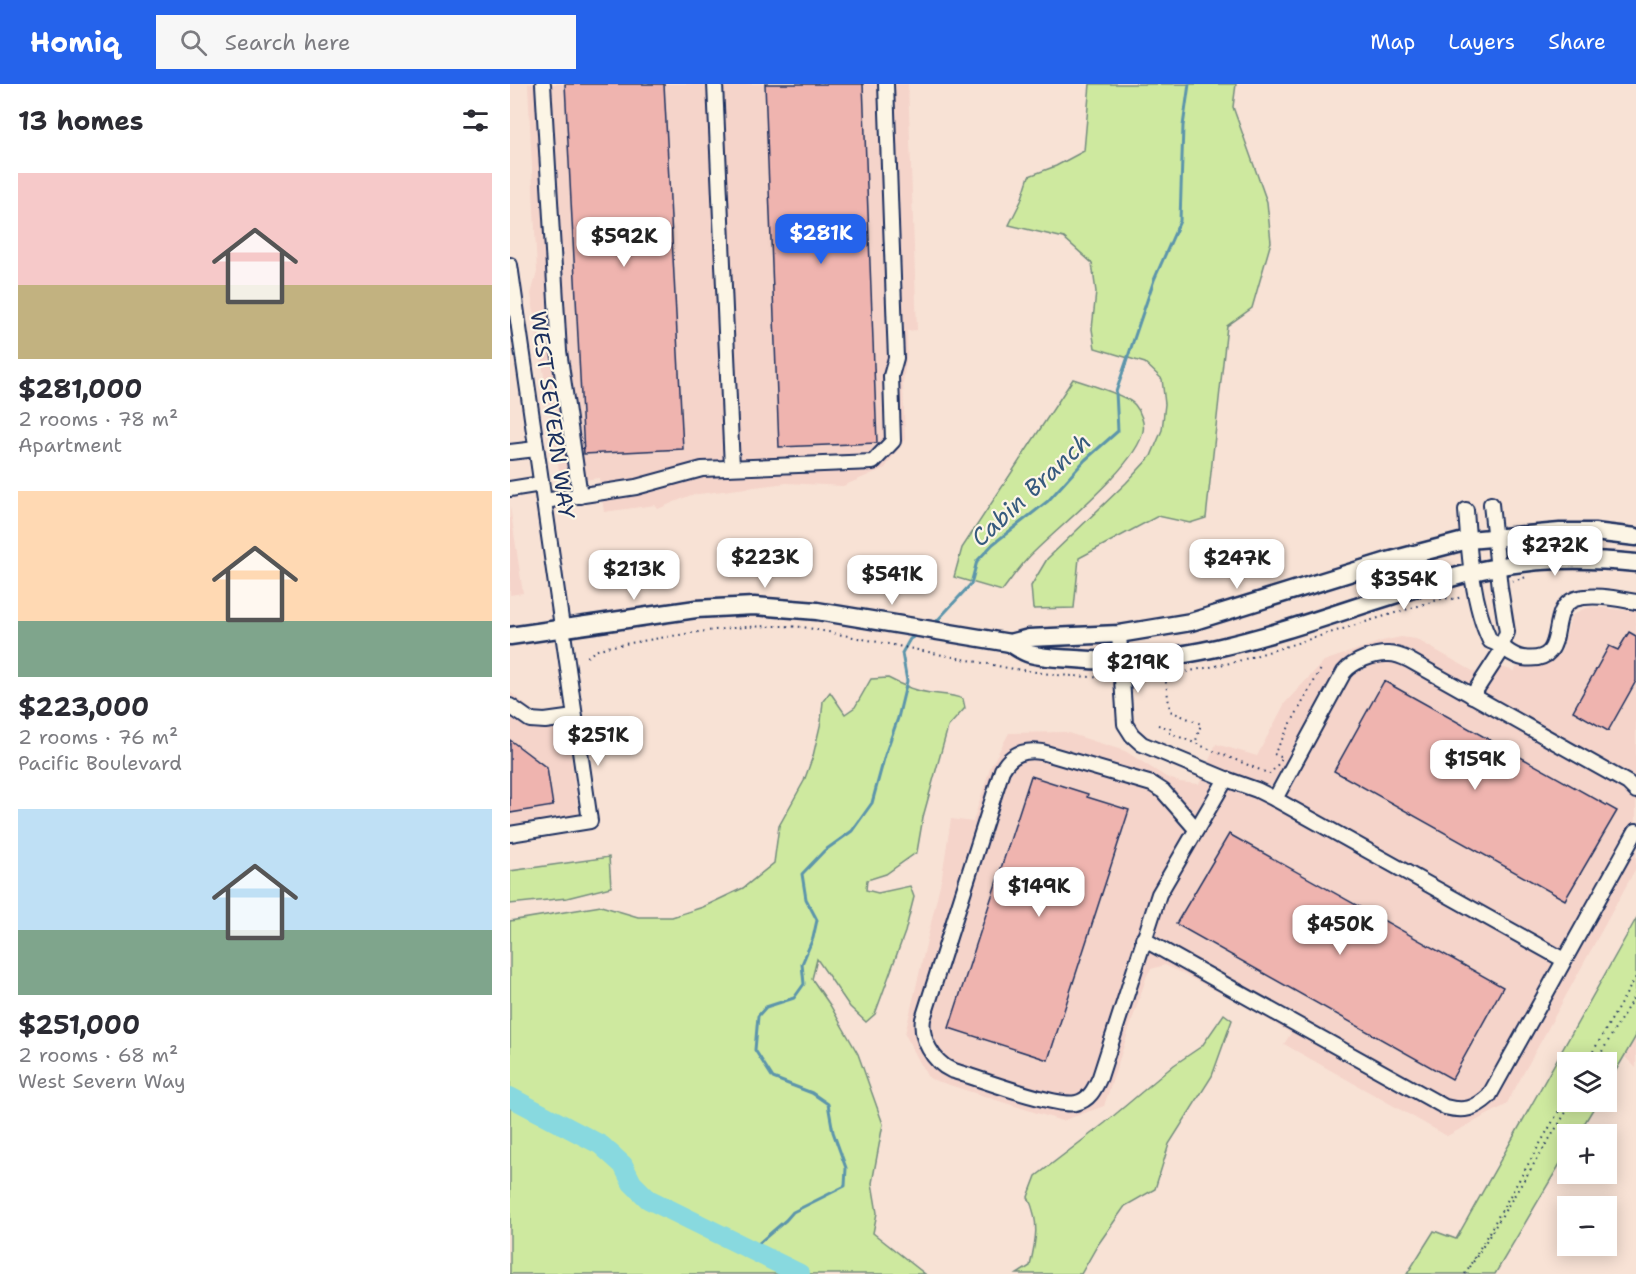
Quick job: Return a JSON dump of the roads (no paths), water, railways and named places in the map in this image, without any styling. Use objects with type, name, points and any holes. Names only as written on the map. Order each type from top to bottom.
[{"type":"main road","points":[[1010,643],[1029,638],[1119,634],[1191,622],[1388,561],[1468,540],[1594,532],[1636,537]]},
{"type":"main road","points":[[510,636],[719,607],[754,606],[817,611],[1010,643],[1029,654],[1119,662],[1168,658],[1208,650],[1498,567],[1531,561],[1567,559],[1636,564]]},
{"type":"street","points":[[543,84],[559,351],[580,496]]},
{"type":"street","points":[[716,84],[732,466]]},
{"type":"street","points":[[544,501],[636,487],[702,469],[873,462],[893,441],[891,376],[896,358],[896,333],[886,84]]},
{"type":"street","name":"WEST SEVERN WAY","points":[[510,265],[512,300],[544,501],[590,821],[510,834]]},
{"type":"street","points":[[510,452],[536,449]]},
{"type":"street","points":[[510,489],[541,484]]},
{"type":"street","points":[[1472,696],[1503,646],[1507,632],[1491,504]]},
{"type":"street","points":[[1466,510],[1472,573],[1487,635],[1490,641],[1503,646],[1513,655],[1526,658],[1546,653],[1556,643],[1560,614],[1574,600],[1590,598],[1636,602]]},
{"type":"street","points":[[1119,634],[1119,662],[1125,724],[1142,744],[1275,799],[1564,960]]},
{"type":"street","points":[[1275,799],[1338,682],[1349,666],[1382,654],[1391,654],[1408,660],[1628,783],[1636,791]]},
{"type":"street","points":[[510,706],[530,720],[545,721],[574,717]]},
{"type":"street","points":[[1196,830],[1163,791],[1152,784],[1032,750],[1012,756],[1002,770],[924,1019],[923,1033],[937,1060],[951,1070],[1057,1103],[1078,1103],[1090,1096],[1096,1086],[1159,894],[1226,779]]},
{"type":"street","points":[[1143,939],[1445,1107],[1468,1110],[1479,1105],[1489,1096],[1636,831]]},
{"type":"waterway","name":"Cabin Branch","points":[[935,623],[971,584],[977,561],[993,544],[1048,501],[1085,460],[1118,431],[1116,392],[1154,280],[1180,221],[1183,126],[1189,84]]},
{"type":"waterway","name":"Cabin Branch","points":[[751,1250],[793,1212],[845,1186],[846,1168],[833,1132],[828,1104],[812,1093],[773,1078],[755,1050],[758,1016],[766,1007],[794,998],[804,984],[802,964],[813,938],[817,920],[806,899],[802,874],[824,851],[852,831],[872,803],[907,681],[902,653],[910,639],[917,635]]},
{"type":"waterway","points":[[510,1097],[601,1145],[623,1165],[632,1183],[648,1199],[800,1274]]}]
